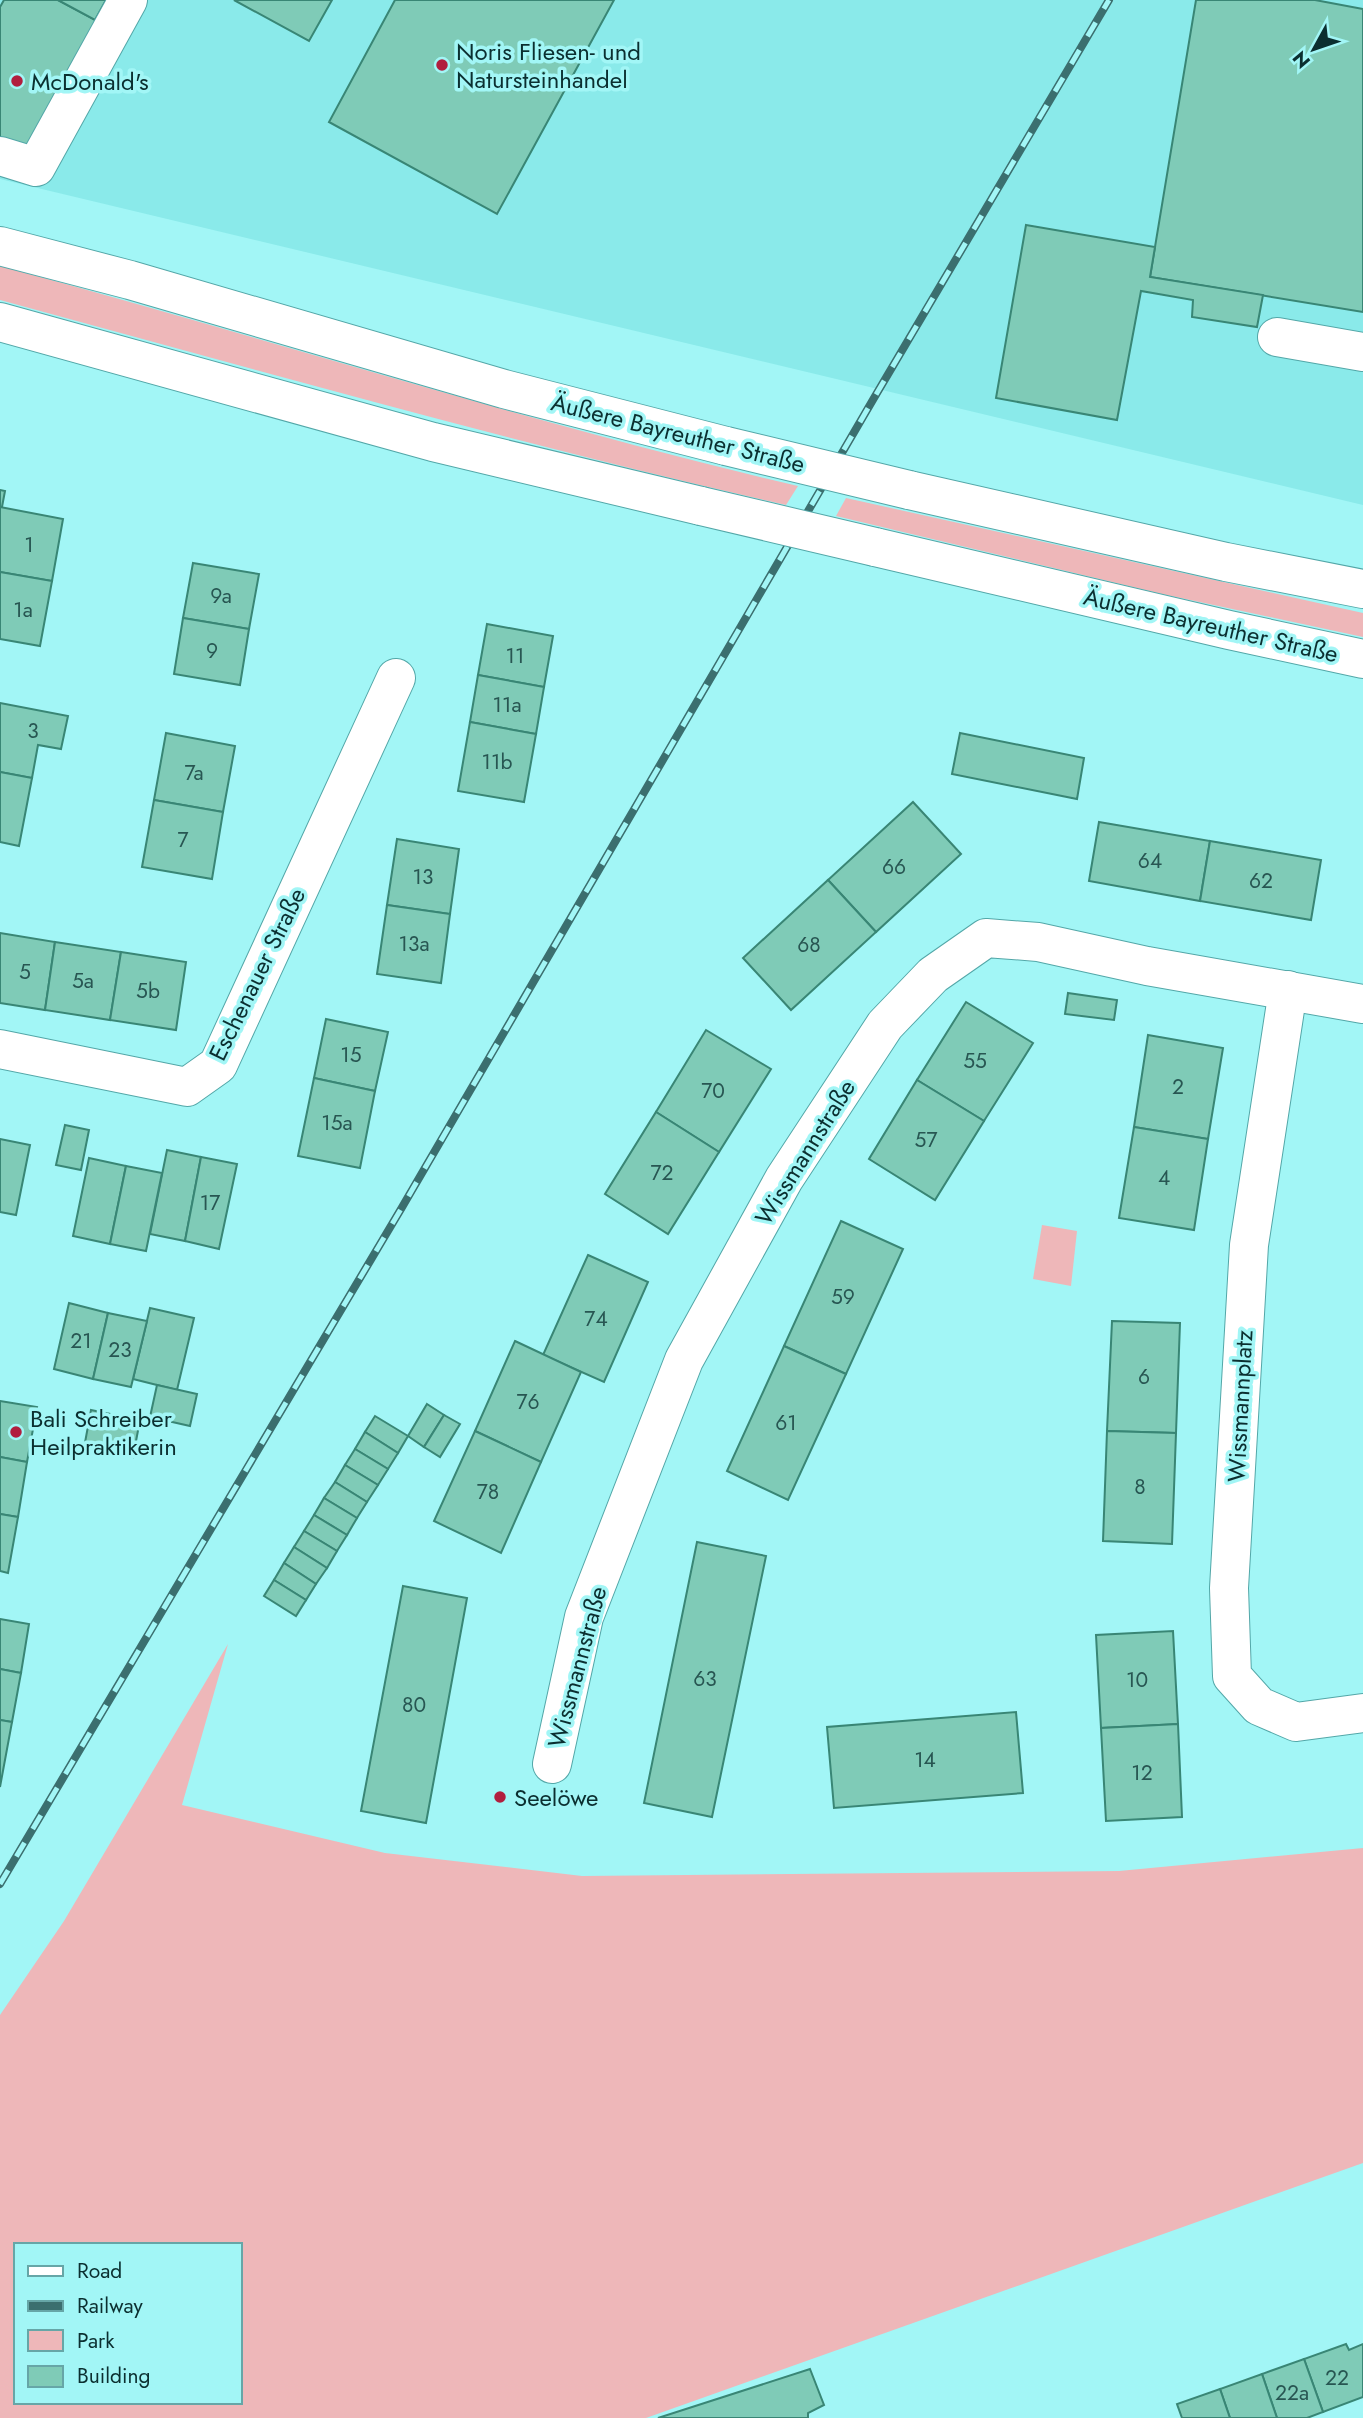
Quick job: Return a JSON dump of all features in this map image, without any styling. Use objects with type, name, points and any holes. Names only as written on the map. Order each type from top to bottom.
[{"type":"street","points":[[0,156],[36,167],[128,0]]},
{"type":"street","name":"Äußere Bayreuther Straße","points":[[0,246],[130,280],[504,389],[726,446],[1226,562],[1363,589]]},
{"type":"street","name":"Äußere Bayreuther Straße","points":[[0,322],[433,442],[1204,625],[1363,659]]},
{"type":"street","points":[[1277,337],[1363,352]]},
{"type":"street","name":"Eschenauer Straße","points":[[0,1049],[187,1087],[218,1065],[396,678]]},
{"type":"street","name":"Wissmannstraße","points":[[552,1764],[584,1617],[684,1360],[784,1178],[885,1025],[933,975],[986,938],[1038,942],[1147,966],[1363,1004]]},
{"type":"street","name":"Wissmannplatz","points":[[1288,990],[1249,1245],[1229,1588],[1232,1676],[1259,1706],[1296,1722],[1363,1713]]},
{"type":"shaded area","points":[[0,0],[1363,0],[1363,505],[0,179]]},
{"type":"green space","points":[[0,266],[497,408],[798,486],[786,505],[687,482],[490,432],[0,300]]},
{"type":"green space","points":[[846,498],[1363,613],[1363,637],[1162,594],[836,516]]},
{"type":"green space","points":[[1042,1225],[1077,1231],[1071,1286],[1033,1279]]},
{"type":"green space","points":[[228,1644],[182,1805],[385,1853],[582,1876],[1119,1871],[1363,1848],[1363,2163],[646,2418],[0,2418],[0,2015],[64,1921]]},
{"type":"building","points":[[4,0],[58,0],[101,23],[31,156],[0,142],[0,7]]},
{"type":"building","points":[[58,0],[106,0],[95,20]]},
{"type":"building","points":[[234,0],[332,0],[309,41]]},
{"type":"building","points":[[395,0],[614,0],[497,214],[329,122]]},
{"type":"building","points":[[1196,0],[1315,0],[1363,9],[1363,312],[1150,277]]},
{"type":"building","points":[[1026,225],[1155,247],[1150,277],[1263,295],[1257,327],[1192,317],[1193,300],[1141,291],[1117,420],[996,398]]},
{"type":"building","points":[[0,490],[5,491],[2,507],[0,507]]},
{"type":"building","points":[[0,507],[63,519],[52,581],[0,572]]},
{"type":"building","points":[[193,563],[259,574],[249,629],[183,618]]},
{"type":"building","points":[[0,572],[52,581],[40,646],[0,639]]},
{"type":"building","points":[[183,618],[249,629],[240,685],[174,674]]},
{"type":"building","points":[[487,624],[553,636],[544,687],[478,675]]},
{"type":"building","points":[[478,675],[544,687],[536,734],[470,722]]},
{"type":"building","points":[[0,703],[68,716],[61,749],[38,745],[32,778],[0,772]]},
{"type":"building","points":[[470,722],[536,734],[524,802],[458,791]]},
{"type":"building","points":[[166,733],[235,746],[223,812],[154,800]]},
{"type":"building","points":[[960,733],[1084,758],[1077,799],[952,774]]},
{"type":"building","points":[[0,772],[32,778],[19,846],[0,842]]},
{"type":"building","points":[[154,800],[223,812],[212,879],[142,867]]},
{"type":"building","points":[[913,802],[961,854],[876,932],[828,880]]},
{"type":"building","points":[[1099,822],[1210,841],[1200,901],[1089,881]]},
{"type":"building","points":[[397,839],[459,849],[450,914],[387,905]]},
{"type":"building","points":[[1210,841],[1321,860],[1311,920],[1200,901]]},
{"type":"building","points":[[828,880],[876,932],[791,1010],[743,958]]},
{"type":"building","points":[[387,905],[450,914],[441,983],[377,974]]},
{"type":"building","points":[[0,933],[55,942],[45,1010],[0,1003]]},
{"type":"building","points":[[55,942],[121,952],[110,1020],[45,1010]]},
{"type":"building","points":[[121,952],[186,962],[176,1030],[110,1020]]},
{"type":"building","points":[[1068,993],[1117,1000],[1114,1020],[1065,1014]]},
{"type":"building","points":[[966,1002],[1033,1043],[984,1121],[917,1080]]},
{"type":"building","points":[[326,1019],[388,1032],[375,1091],[314,1078]]},
{"type":"building","points":[[706,1030],[771,1069],[719,1152],[656,1112]]},
{"type":"building","points":[[1148,1035],[1223,1048],[1208,1139],[1134,1127]]},
{"type":"building","points":[[314,1078],[375,1091],[360,1168],[298,1156]]},
{"type":"building","points":[[917,1080],[984,1121],[935,1200],[869,1159]]},
{"type":"building","points":[[656,1112],[719,1152],[668,1234],[605,1194]]},
{"type":"building","points":[[65,1125],[89,1130],[81,1170],[56,1165]]},
{"type":"building","points":[[1134,1127],[1208,1139],[1194,1230],[1119,1218]]},
{"type":"building","points":[[0,1139],[30,1145],[16,1215],[0,1212]]},
{"type":"building","points":[[167,1150],[201,1157],[185,1241],[150,1234]]},
{"type":"building","points":[[201,1157],[237,1164],[219,1249],[185,1241]]},
{"type":"building","points":[[89,1158],[126,1166],[110,1244],[73,1236]]},
{"type":"building","points":[[126,1166],[162,1173],[146,1251],[110,1244]]},
{"type":"building","points":[[841,1221],[903,1249],[846,1374],[784,1346]]},
{"type":"building","points":[[588,1255],[648,1282],[604,1382],[543,1355]]},
{"type":"building","points":[[69,1303],[108,1313],[93,1379],[54,1369]]},
{"type":"building","points":[[150,1308],[194,1318],[177,1390],[133,1379]]},
{"type":"building","points":[[108,1313],[147,1321],[131,1387],[93,1379]]},
{"type":"building","points":[[1112,1321],[1180,1323],[1176,1433],[1107,1431]]},
{"type":"building","points":[[515,1341],[581,1372],[541,1462],[475,1431]]},
{"type":"building","points":[[784,1346],[846,1374],[788,1500],[727,1471]]},
{"type":"building","points":[[157,1385],[197,1394],[190,1426],[150,1417]]},
{"type":"building","name":"Bali Schreiber Heilpraktikerin","points":[[0,1401],[37,1407],[27,1462],[0,1457]]},
{"type":"building","points":[[427,1404],[444,1415],[424,1447],[408,1436]]},
{"type":"building","points":[[91,1410],[140,1420],[133,1457],[84,1448]]},
{"type":"building","points":[[444,1415],[460,1424],[440,1457],[424,1447]]},
{"type":"building","points":[[375,1416],[408,1436],[398,1453],[365,1432]]},
{"type":"building","points":[[475,1431],[541,1462],[501,1553],[434,1521]]},
{"type":"building","points":[[1107,1431],[1176,1433],[1172,1544],[1103,1541]]},
{"type":"building","points":[[365,1432],[398,1453],[388,1469],[355,1449]]},
{"type":"building","points":[[355,1449],[388,1469],[378,1485],[345,1465]]},
{"type":"building","points":[[0,1457],[27,1462],[18,1517],[0,1514]]},
{"type":"building","points":[[345,1465],[378,1485],[367,1502],[335,1482]]},
{"type":"building","points":[[335,1482],[367,1502],[357,1518],[324,1498]]},
{"type":"building","points":[[324,1498],[357,1518],[347,1535],[314,1515]]},
{"type":"building","points":[[0,1514],[18,1517],[8,1573],[0,1571]]},
{"type":"building","points":[[314,1515],[347,1535],[337,1551],[304,1531]]},
{"type":"building","points":[[304,1531],[337,1551],[327,1568],[294,1547]]},
{"type":"building","points":[[697,1542],[766,1556],[712,1817],[644,1803]]},
{"type":"building","points":[[294,1547],[327,1568],[316,1584],[284,1563]]},
{"type":"building","points":[[284,1563],[316,1584],[306,1600],[274,1580]]},
{"type":"building","points":[[274,1580],[306,1600],[296,1616],[264,1596]]},
{"type":"building","points":[[403,1586],[467,1598],[426,1823],[361,1811]]},
{"type":"building","points":[[0,1619],[29,1624],[21,1673],[0,1669]]},
{"type":"building","points":[[1173,1631],[1178,1724],[1101,1728],[1096,1635]]},
{"type":"building","points":[[0,1669],[21,1673],[12,1722],[0,1720]]},
{"type":"building","points":[[1016,1712],[1023,1793],[834,1808],[827,1727]]},
{"type":"building","points":[[0,1720],[12,1722],[0,1787]]},
{"type":"building","points":[[1178,1724],[1182,1817],[1106,1821],[1101,1728]]},
{"type":"building","points":[[1346,2344],[1349,2350],[1363,2344],[1363,2397],[1323,2412],[1304,2359]]},
{"type":"building","points":[[1304,2359],[1323,2412],[1307,2418],[1277,2418],[1262,2374]]},
{"type":"building","points":[[810,2369],[824,2405],[808,2413],[808,2418],[658,2418]]},
{"type":"building","points":[[1262,2374],[1277,2418],[1230,2418],[1220,2389]]},
{"type":"building","points":[[1220,2389],[1230,2418],[1182,2418],[1177,2404]]},
{"type":"railway","points":[[0,1884],[401,1209],[1109,0]]},
{"type":"place","name":"Noris Fliesen- und Natursteinhandel","points":[[442,65]]},
{"type":"place","name":"McDonald's","points":[[17,81]]},
{"type":"place","name":"Bali Schreiber Heilpraktikerin","points":[[16,1432]]},
{"type":"place","name":"Seelöwe","points":[[500,1797]]}]
